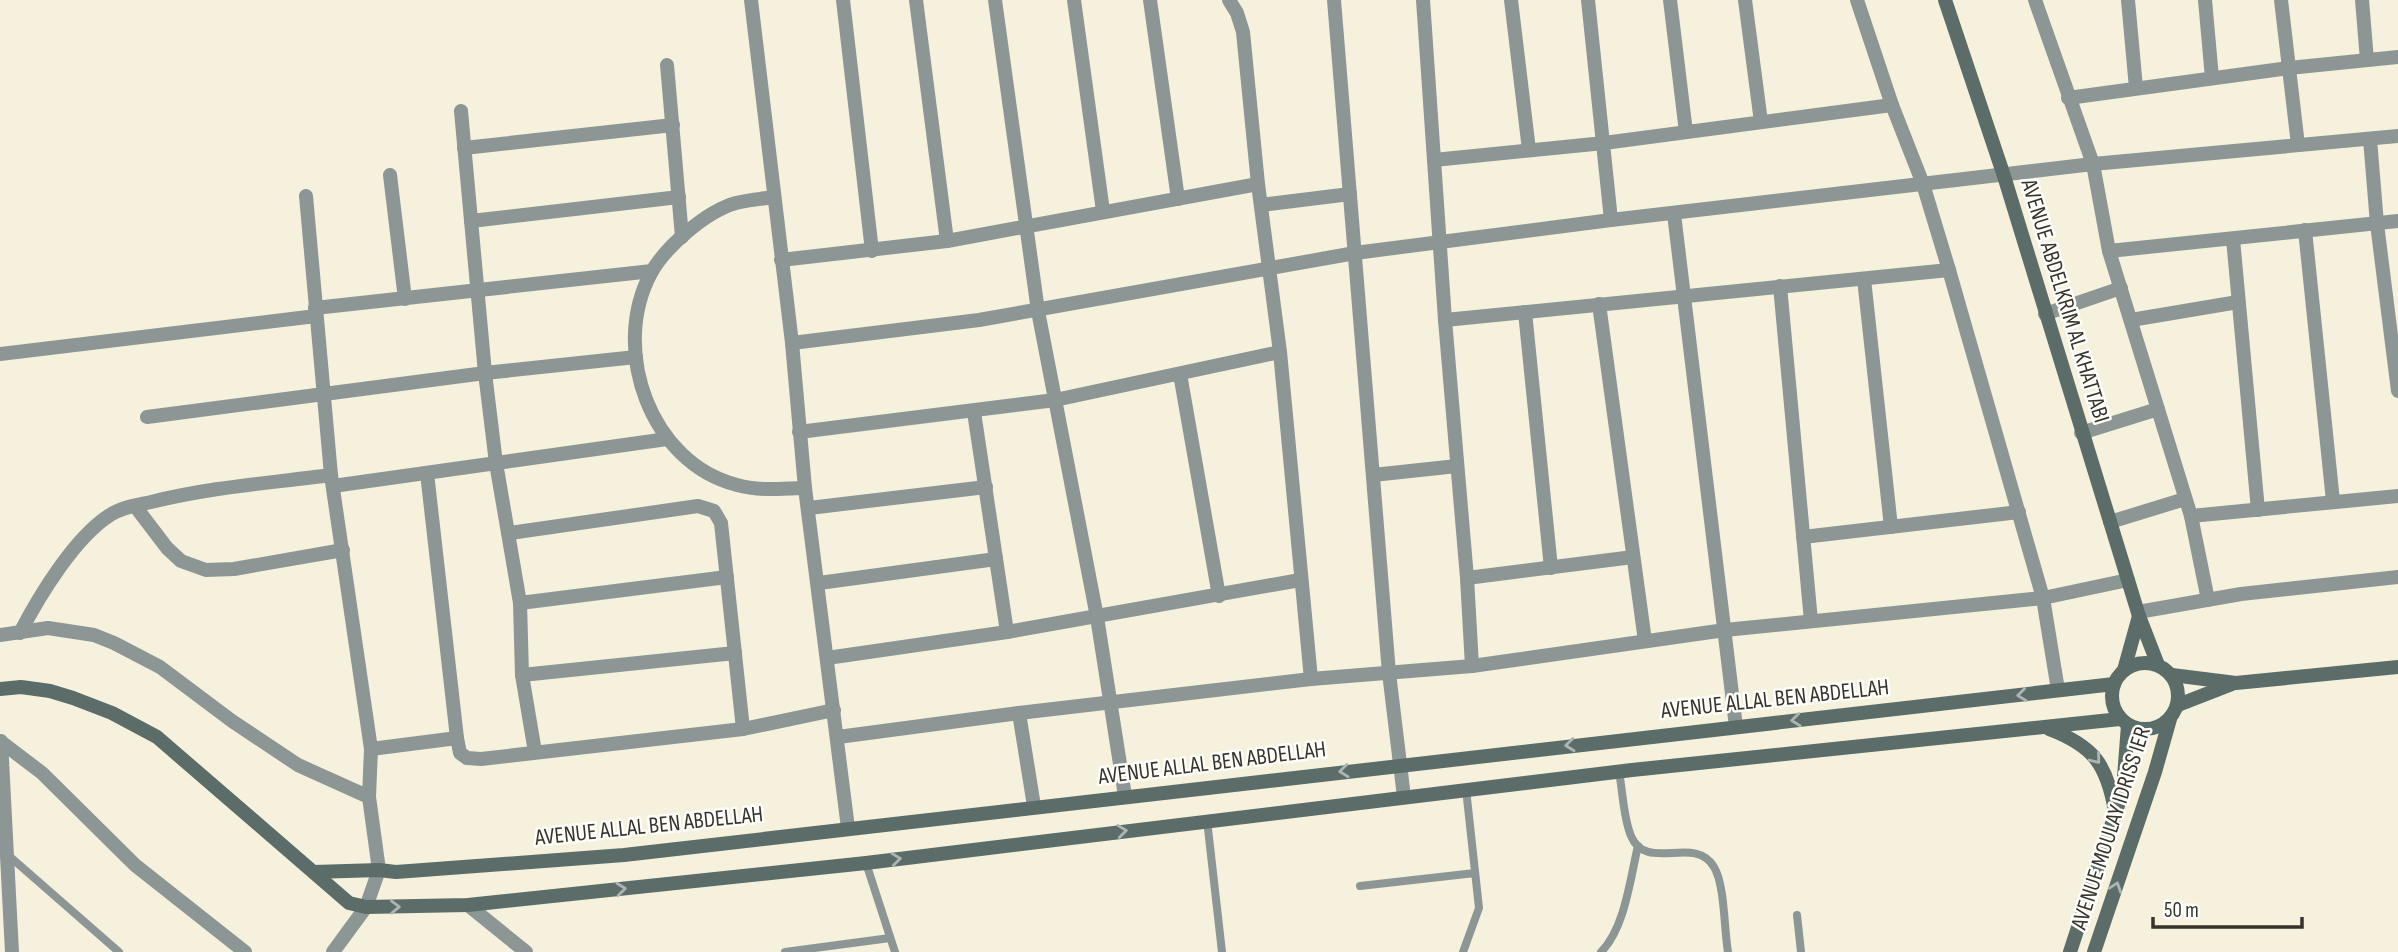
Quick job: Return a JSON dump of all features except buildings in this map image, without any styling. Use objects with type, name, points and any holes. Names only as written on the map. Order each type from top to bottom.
[{"type":"street","points":[[751,0],[792,343],[805,488],[848,828]]},
{"type":"street","points":[[843,0],[873,251]]},
{"type":"street","points":[[916,0],[947,241]]},
{"type":"street","points":[[995,0],[1038,311],[1097,617],[1125,796]]},
{"type":"street","points":[[1074,0],[1103,211]]},
{"type":"street","points":[[1150,0],[1178,199]]},
{"type":"street","points":[[1229,0],[1237,13],[1243,32],[1258,184],[1280,352],[1311,679]]},
{"type":"street","points":[[1334,0],[1389,673],[1404,797]]},
{"type":"street","points":[[1423,0],[1472,666]]},
{"type":"street","points":[[1511,0],[1529,150]]},
{"type":"street","points":[[1588,0],[1611,220]]},
{"type":"street","points":[[1670,0],[1686,132]]},
{"type":"street","points":[[1745,0],[1761,122]]},
{"type":"street","points":[[1857,0],[1892,104],[1923,184],[1949,270],[2043,598],[2059,690]]},
{"type":"street","name":"AVENUE ABDELKRIM AL KHATTABI","points":[[1945,0],[2004,176],[2138,614],[2158,665]]},
{"type":"street","points":[[2035,0],[2093,164],[2109,251],[2191,516],[2208,600]]},
{"type":"street","points":[[2128,0],[2136,88]]},
{"type":"street","points":[[2205,0],[2212,78]]},
{"type":"street","points":[[2281,0],[2298,145]]},
{"type":"street","points":[[2362,0],[2367,60]]},
{"type":"street","points":[[2068,98],[2289,68],[2398,57]]},
{"type":"street","points":[[667,65],[682,237]]},
{"type":"street","points":[[1434,160],[1604,143],[1892,104]]},
{"type":"street","points":[[461,111],[485,373],[496,463],[520,603],[522,675],[534,752]]},
{"type":"street","points":[[464,148],[673,125]]},
{"type":"street","points":[[792,343],[1038,311],[1356,253],[1611,220],[2093,164],[2398,136]]},
{"type":"street","points":[[2370,139],[2377,224],[2398,391]]},
{"type":"street","points":[[390,174],[405,299]]},
{"type":"street","points":[[781,260],[947,241],[1258,184]]},
{"type":"street","points":[[1261,205],[1350,194]]},
{"type":"street","points":[[306,196],[332,481],[371,749],[369,797],[379,870],[366,907],[333,952]]},
{"type":"street","points":[[471,221],[679,197]]},
{"type":"street","points":[[773,197],[734,204],[706,217],[682,237],[652,271],[641,297],[636,357],[650,410],[667,439],[694,465],[713,477],[760,490],[805,488]]},
{"type":"street","points":[[1674,214],[1736,727]]},
{"type":"street","points":[[2109,251],[2398,221]]},
{"type":"street","points":[[2305,230],[2333,501]]},
{"type":"street","points":[[2233,239],[2259,510]]},
{"type":"street","points":[[1445,320],[1949,270]]},
{"type":"street","points":[[0,354],[405,299],[652,271]]},
{"type":"street","points":[[1864,279],[1891,527]]},
{"type":"street","points":[[1780,286],[1811,621]]},
{"type":"street","points":[[2045,314],[2121,288]]},
{"type":"street","points":[[2131,320],[2238,302]]},
{"type":"street","points":[[1599,304],[1645,641]]},
{"type":"street","points":[[1525,312],[1551,568]]},
{"type":"street","points":[[799,432],[1055,400],[1280,352]]},
{"type":"street","points":[[147,417],[485,373],[636,357]]},
{"type":"street","points":[[1180,374],[1219,596]]},
{"type":"street","points":[[2081,433],[2158,409]]},
{"type":"street","points":[[974,412],[1007,632]]},
{"type":"street","points":[[20,633],[47,586],[90,531],[110,515],[135,506],[192,493],[427,473],[667,439]]},
{"type":"street","points":[[1373,475],[1457,466]]},
{"type":"street","points":[[427,473],[460,753],[472,759],[743,729],[834,710]]},
{"type":"street","points":[[808,508],[986,487]]},
{"type":"street","points":[[2191,516],[2398,496]]},
{"type":"street","points":[[2110,522],[2185,499]]},
{"type":"street","points":[[135,506],[167,548],[181,561],[205,570],[234,569],[343,550]]},
{"type":"street","points":[[510,533],[698,506],[714,511],[722,523],[743,729]]},
{"type":"street","points":[[1803,537],[2019,512]]},
{"type":"street","points":[[1467,578],[1633,557]]},
{"type":"street","points":[[819,583],[996,559]]},
{"type":"street","points":[[520,603],[727,577]]},
{"type":"street","points":[[2124,722],[2114,708],[2112,696],[2114,684],[2124,670],[2138,614],[2294,587],[2398,578]]},
{"type":"street","points":[[827,658],[1007,632],[1300,580]]},
{"type":"street","points":[[838,737],[1311,679],[1472,666],[1725,630],[2043,598],[2128,580]]},
{"type":"street","points":[[0,635],[48,628],[94,635],[114,643],[160,667],[232,721],[298,765],[369,797]]},
{"type":"street","points":[[522,675],[735,653]]},
{"type":"street","points":[[2124,670],[2134,664],[2146,662],[2158,665],[2172,675],[2236,682],[2398,667]]},
{"type":"street","points":[[0,689],[21,687],[72,698],[112,713],[157,737],[349,903],[366,907],[468,905],[866,863],[1466,789],[2045,728],[2124,722],[2146,730],[2163,725],[2178,705],[2178,689],[2172,675]]},
{"type":"street","points":[[2178,705],[2236,682]]},
{"type":"street","name":"AVENUE ALLAL BEN ABDELLAH","points":[[314,872],[396,872],[624,855],[2114,684]]},
{"type":"street","points":[[1019,713],[1034,806]]},
{"type":"street","name":"AVENUE MOULAY IDRISS IER","points":[[2094,952],[2170,719]]},
{"type":"street","name":"AVENUE MOULAY IDRISS IER","points":[[2070,952],[2116,815],[2127,762],[2124,722]]},
{"type":"street","points":[[2045,728],[2078,742],[2096,757],[2111,786],[2116,815]]},
{"type":"street","points":[[371,749],[457,738]]},
{"type":"street","points":[[0,741],[12,952]]},
{"type":"street","points":[[0,741],[42,773],[135,865],[246,952]]},
{"type":"street","points":[[468,905],[526,952]]},
{"type":"lane","points":[[1619,772],[1628,827],[1638,846],[1654,854],[1695,852],[1707,858],[1713,865],[1719,882],[1728,952]]},
{"type":"lane","points":[[1463,952],[1479,908],[1466,789]]},
{"type":"lane","points":[[1207,820],[1223,952]]},
{"type":"lane","points":[[1601,952],[1611,942],[1618,924],[1638,846]]},
{"type":"lane","points":[[7,854],[119,952]]},
{"type":"lane","points":[[866,863],[895,952]]},
{"type":"lane","points":[[1360,886],[1475,873]]},
{"type":"lane","points":[[1797,915],[1801,952]]},
{"type":"lane","points":[[785,952],[890,938]]}]
